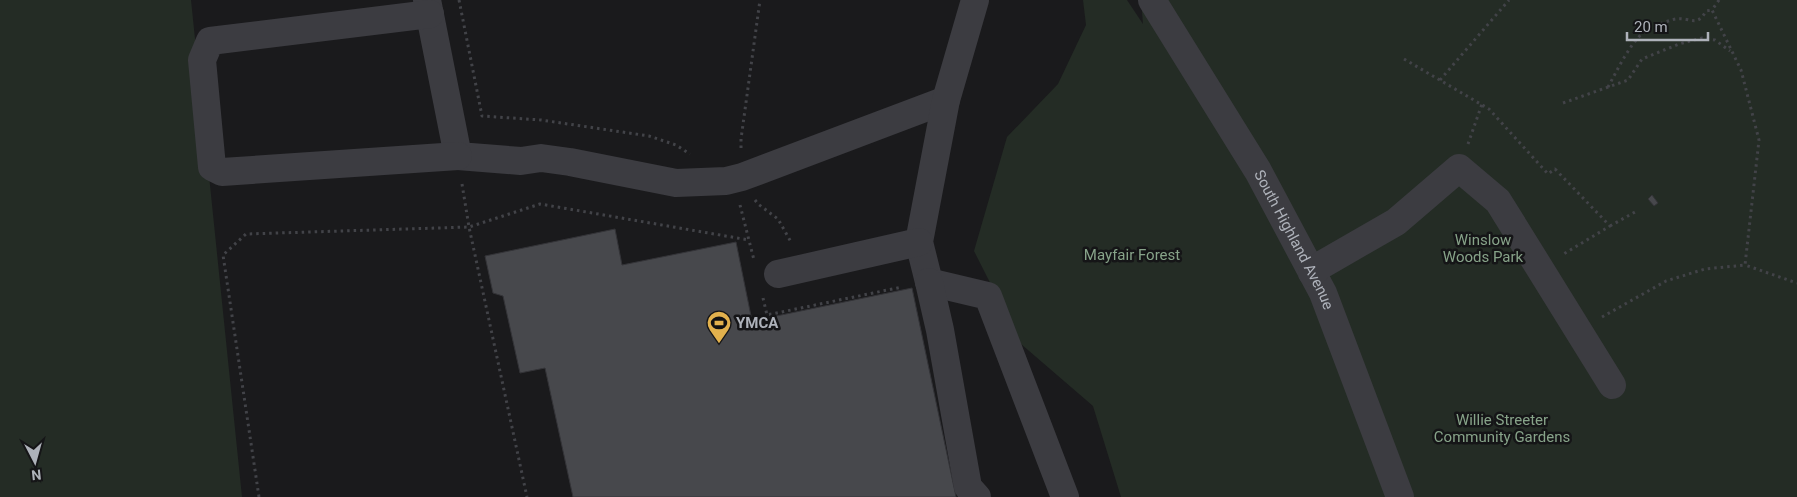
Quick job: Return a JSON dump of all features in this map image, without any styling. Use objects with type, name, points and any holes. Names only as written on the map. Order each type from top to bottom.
[{"type":"street","points":[[975,0],[946,100],[919,242],[940,330],[968,487],[977,497]]},
{"type":"street","name":"South Highland Avenue","points":[[1152,0],[1258,171],[1323,293],[1400,497]]},
{"type":"street","points":[[458,156],[429,7],[210,41],[202,60],[212,168],[222,172],[458,156],[521,161],[541,158],[676,183],[726,181],[742,177],[946,100]]},
{"type":"street","points":[[1312,274],[1323,264],[1396,222],[1459,168],[1498,201],[1612,385]]},
{"type":"street","points":[[778,274],[919,242]]},
{"type":"street","points":[[929,282],[988,296],[1065,497]]},
{"type":"path","points":[[760,0],[741,138],[742,177],[758,204],[778,219],[792,246]]},
{"type":"path","points":[[1440,80],[1509,0]]},
{"type":"path","points":[[1608,88],[1636,40],[1649,28],[1676,19],[1695,21],[1702,18],[1706,11],[1712,10],[1719,0]]},
{"type":"path","points":[[1712,10],[1741,70],[1759,140],[1745,266]]},
{"type":"path","points":[[1563,103],[1628,80],[1642,59],[1679,44],[1702,38],[1715,40],[1732,52]]},
{"type":"path","points":[[1404,59],[1489,109],[1548,174],[1555,168],[1610,226]]},
{"type":"path","points":[[1459,168],[1482,104]]},
{"type":"path","points":[[458,156],[469,227],[527,497]]},
{"type":"path","points":[[259,497],[223,255],[246,234],[469,227],[540,204],[749,240]]},
{"type":"path","points":[[1540,268],[1635,212]]},
{"type":"path","points":[[1579,331],[1666,282],[1705,269],[1745,266],[1797,283]]},
{"type":"path","points":[[767,315],[929,282]]},
{"type":"green space","points":[[0,0],[191,0],[242,497],[0,497]]},
{"type":"green space","name":"Winslow Woods Park","points":[[1083,0],[1127,0],[1143,24],[1141,0],[1797,0],[1797,497],[1121,497],[1093,406],[1021,344],[974,251],[1007,137],[1058,84],[1086,25]]},
{"type":"building","points":[[1652,195],[1658,203],[1654,206],[1648,199]]},
{"type":"building","name":"YMCA","points":[[615,229],[622,265],[736,242],[752,321],[912,288],[956,497],[573,497],[545,368],[520,373],[503,296],[493,293],[485,256]]},
{"type":"place","name":"YMCA","points":[[719,344]]},
{"type":"park label","name":"Mayfair Forest","points":[[1132,255]]},
{"type":"park label","name":"Willie Streeter Community Gardens","points":[[1502,428]]}]
